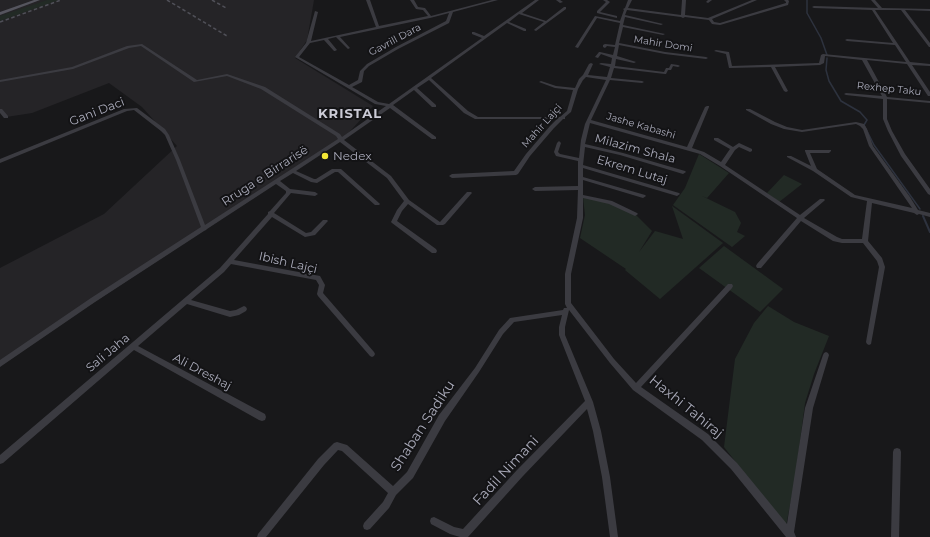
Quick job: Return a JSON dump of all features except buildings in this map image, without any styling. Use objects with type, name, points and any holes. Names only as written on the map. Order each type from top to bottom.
[{"type":"main road","points":[[0,14],[38,0]]},
{"type":"street","name":"Gavrill Dara","points":[[368,0],[378,28]]},
{"type":"street","points":[[412,0],[417,8],[424,10],[430,17]]},
{"type":"street","name":"Gavrill Dara","points":[[308,43],[430,17],[484,1],[496,0]]},
{"type":"street","name":"Rruga e Birrarisë","points":[[0,364],[93,300],[342,140],[537,0]]},
{"type":"street","points":[[605,0],[608,2],[598,12],[663,34]]},
{"type":"street","points":[[614,537],[606,477],[597,431],[589,402],[562,335],[565,312],[568,304],[568,274],[580,218],[581,163],[583,145],[589,121],[613,67],[625,9],[630,0]]},
{"type":"street","points":[[683,17],[684,0]]},
{"type":"street","points":[[625,9],[665,15],[710,19],[755,0]]},
{"type":"street","points":[[710,19],[713,23],[720,24],[788,4],[786,0]]},
{"type":"street","points":[[873,0],[881,9]]},
{"type":"street","points":[[814,7],[930,10]]},
{"type":"street","points":[[536,30],[565,8]]},
{"type":"street","points":[[873,9],[930,94]]},
{"type":"street","points":[[903,10],[930,46]]},
{"type":"street","name":"Gavrill Dara","points":[[349,87],[362,79],[362,71],[368,65],[397,48],[448,22],[452,11]]},
{"type":"street","points":[[316,12],[308,43],[297,57],[377,104],[391,106],[434,138]]},
{"type":"street","points":[[519,13],[546,22]]},
{"type":"street","points":[[577,47],[596,17],[661,24]]},
{"type":"street","points":[[507,22],[525,30]]},
{"type":"street","points":[[473,33],[485,38]]},
{"type":"street","points":[[338,37],[348,48]]},
{"type":"street","points":[[326,40],[336,50]]},
{"type":"street","points":[[847,40],[896,44]]},
{"type":"street","points":[[0,81],[73,68],[128,47],[142,45],[196,81],[227,75],[263,88],[310,117],[342,140],[389,177],[408,202],[422,213],[441,224],[469,193]]},
{"type":"street","name":"Mahir Domi","points":[[605,47],[605,45],[617,45],[706,58]]},
{"type":"street","points":[[678,48],[678,55]]},
{"type":"street","points":[[716,52],[728,53],[730,67],[820,64],[822,63],[823,55],[930,65]]},
{"type":"street","points":[[597,57],[600,53],[634,62]]},
{"type":"street","points":[[864,59],[885,97],[885,119],[890,131],[903,155],[930,193]]},
{"type":"street","name":"Mahir Lajçi","points":[[452,176],[516,173],[528,155],[552,127],[569,111],[576,89],[591,64]]},
{"type":"street","points":[[601,64],[613,67],[665,73],[672,65],[678,66]]},
{"type":"street","points":[[772,65],[786,91]]},
{"type":"street","points":[[585,76],[642,82]]},
{"type":"street","points":[[429,78],[466,112],[478,118],[563,118]]},
{"type":"street","points":[[541,82],[552,86],[576,89]]},
{"type":"street","points":[[415,89],[434,106]]},
{"type":"street","name":"Rexhep Taku","points":[[846,94],[930,102]]},
{"type":"street","points":[[377,104],[378,115]]},
{"type":"street","name":"Jashe Kabashi","points":[[689,149],[707,107]]},
{"type":"street","name":"Gani Daci","points":[[0,161],[126,110],[135,109],[163,130],[167,135],[181,167],[204,229]]},
{"type":"street","points":[[748,110],[773,123],[786,128],[802,131],[858,124],[865,129],[871,146],[917,212]]},
{"type":"street","name":"Jashe Kabashi","points":[[589,121],[702,153],[800,218],[835,239],[865,241]]},
{"type":"street","points":[[716,139],[732,150]]},
{"type":"street","name":"Ekrem Lutaj","points":[[559,143],[556,152],[558,155],[677,194]]},
{"type":"street","name":"Milazim Shala","points":[[583,145],[621,154],[682,172]]},
{"type":"street","points":[[722,165],[732,150],[739,145],[750,150]]},
{"type":"street","points":[[815,170],[807,150],[829,151]]},
{"type":"street","points":[[789,157],[815,170],[853,196],[930,215]]},
{"type":"street","points":[[293,171],[313,181],[318,181],[334,170],[339,170],[377,204]]},
{"type":"street","points":[[581,178],[643,196]]},
{"type":"street","points":[[277,182],[289,191],[315,194]]},
{"type":"street","points":[[535,188],[580,188]]},
{"type":"street","name":"Sali Jaha","points":[[0,460],[231,262],[289,191]]},
{"type":"street","points":[[580,196],[610,202],[635,214]]},
{"type":"street","points":[[759,266],[800,218],[822,200]]},
{"type":"street","points":[[869,342],[882,267],[880,260],[865,241],[870,201]]},
{"type":"street","points":[[408,202],[400,210],[394,222],[434,251]]},
{"type":"street","points":[[270,213],[305,235],[313,234],[325,221]]},
{"type":"street","name":"Ibish Lajçi","points":[[231,262],[318,278],[322,284],[320,294],[372,354]]},
{"type":"street","name":"Haxhi Tahiraj","points":[[730,286],[636,388],[705,437],[734,466],[791,536]]},
{"type":"street","points":[[186,301],[230,314],[237,314],[244,308]]},
{"type":"street","points":[[568,304],[612,361],[636,388]]},
{"type":"street","name":"Shaban Sadiku","points":[[261,537],[321,462],[338,446],[344,448],[393,492],[410,475],[442,418],[477,370],[501,332],[512,320],[565,312]]},
{"type":"street","name":"Ali Dreshaj","points":[[132,346],[262,416]]},
{"type":"street","name":"Haxhi Tahiraj","points":[[791,536],[809,408],[826,355]]},
{"type":"street","name":"Fadil Nimani","points":[[434,521],[463,536],[520,472],[589,402]]},
{"type":"street","points":[[895,537],[897,452]]},
{"type":"street","points":[[367,526],[386,505],[393,492]]},
{"type":"shaded area","points":[[0,0],[314,0],[307,40],[295,58],[373,106],[342,140],[0,364],[0,268],[104,214],[177,146],[142,107],[109,83],[32,113],[6,117],[0,110]]},
{"type":"shaded area","points":[[47,0],[59,0],[0,21],[0,16]]},
{"type":"shaded area","points":[[699,154],[729,173],[707,198],[702,196],[735,212],[741,223],[737,232],[745,236],[732,247],[673,205],[685,188]]},
{"type":"shaded area","points":[[784,175],[802,184],[779,202],[767,193]]},
{"type":"shaded area","points":[[583,197],[610,202],[635,214],[652,231],[639,252],[655,231],[683,239],[672,206],[723,243],[660,299],[625,270],[626,269],[580,238],[585,215]]},
{"type":"shaded area","points":[[724,246],[783,289],[760,312],[699,268]]},
{"type":"shaded area","points":[[768,306],[794,322],[829,336],[814,374],[805,403],[795,479],[786,526],[724,447],[735,359],[754,323]]},
{"type":"waterway","points":[[807,0],[807,13],[821,38],[827,55]]},
{"type":"waterway","points":[[827,58],[826,70],[829,81],[841,101],[860,112],[867,120],[864,125],[874,145],[920,209]]},
{"type":"waterway","points":[[923,216],[930,232]]},
{"type":"railway","points":[[0,22],[61,0]]},
{"type":"railway","points":[[167,0],[227,36]]},
{"type":"railway","points":[[212,0],[226,8]]},
{"type":"place","name":"Nedex","points":[[325,156]]},
{"type":"district","name":"KRISTAL","points":[[350,114]]}]
